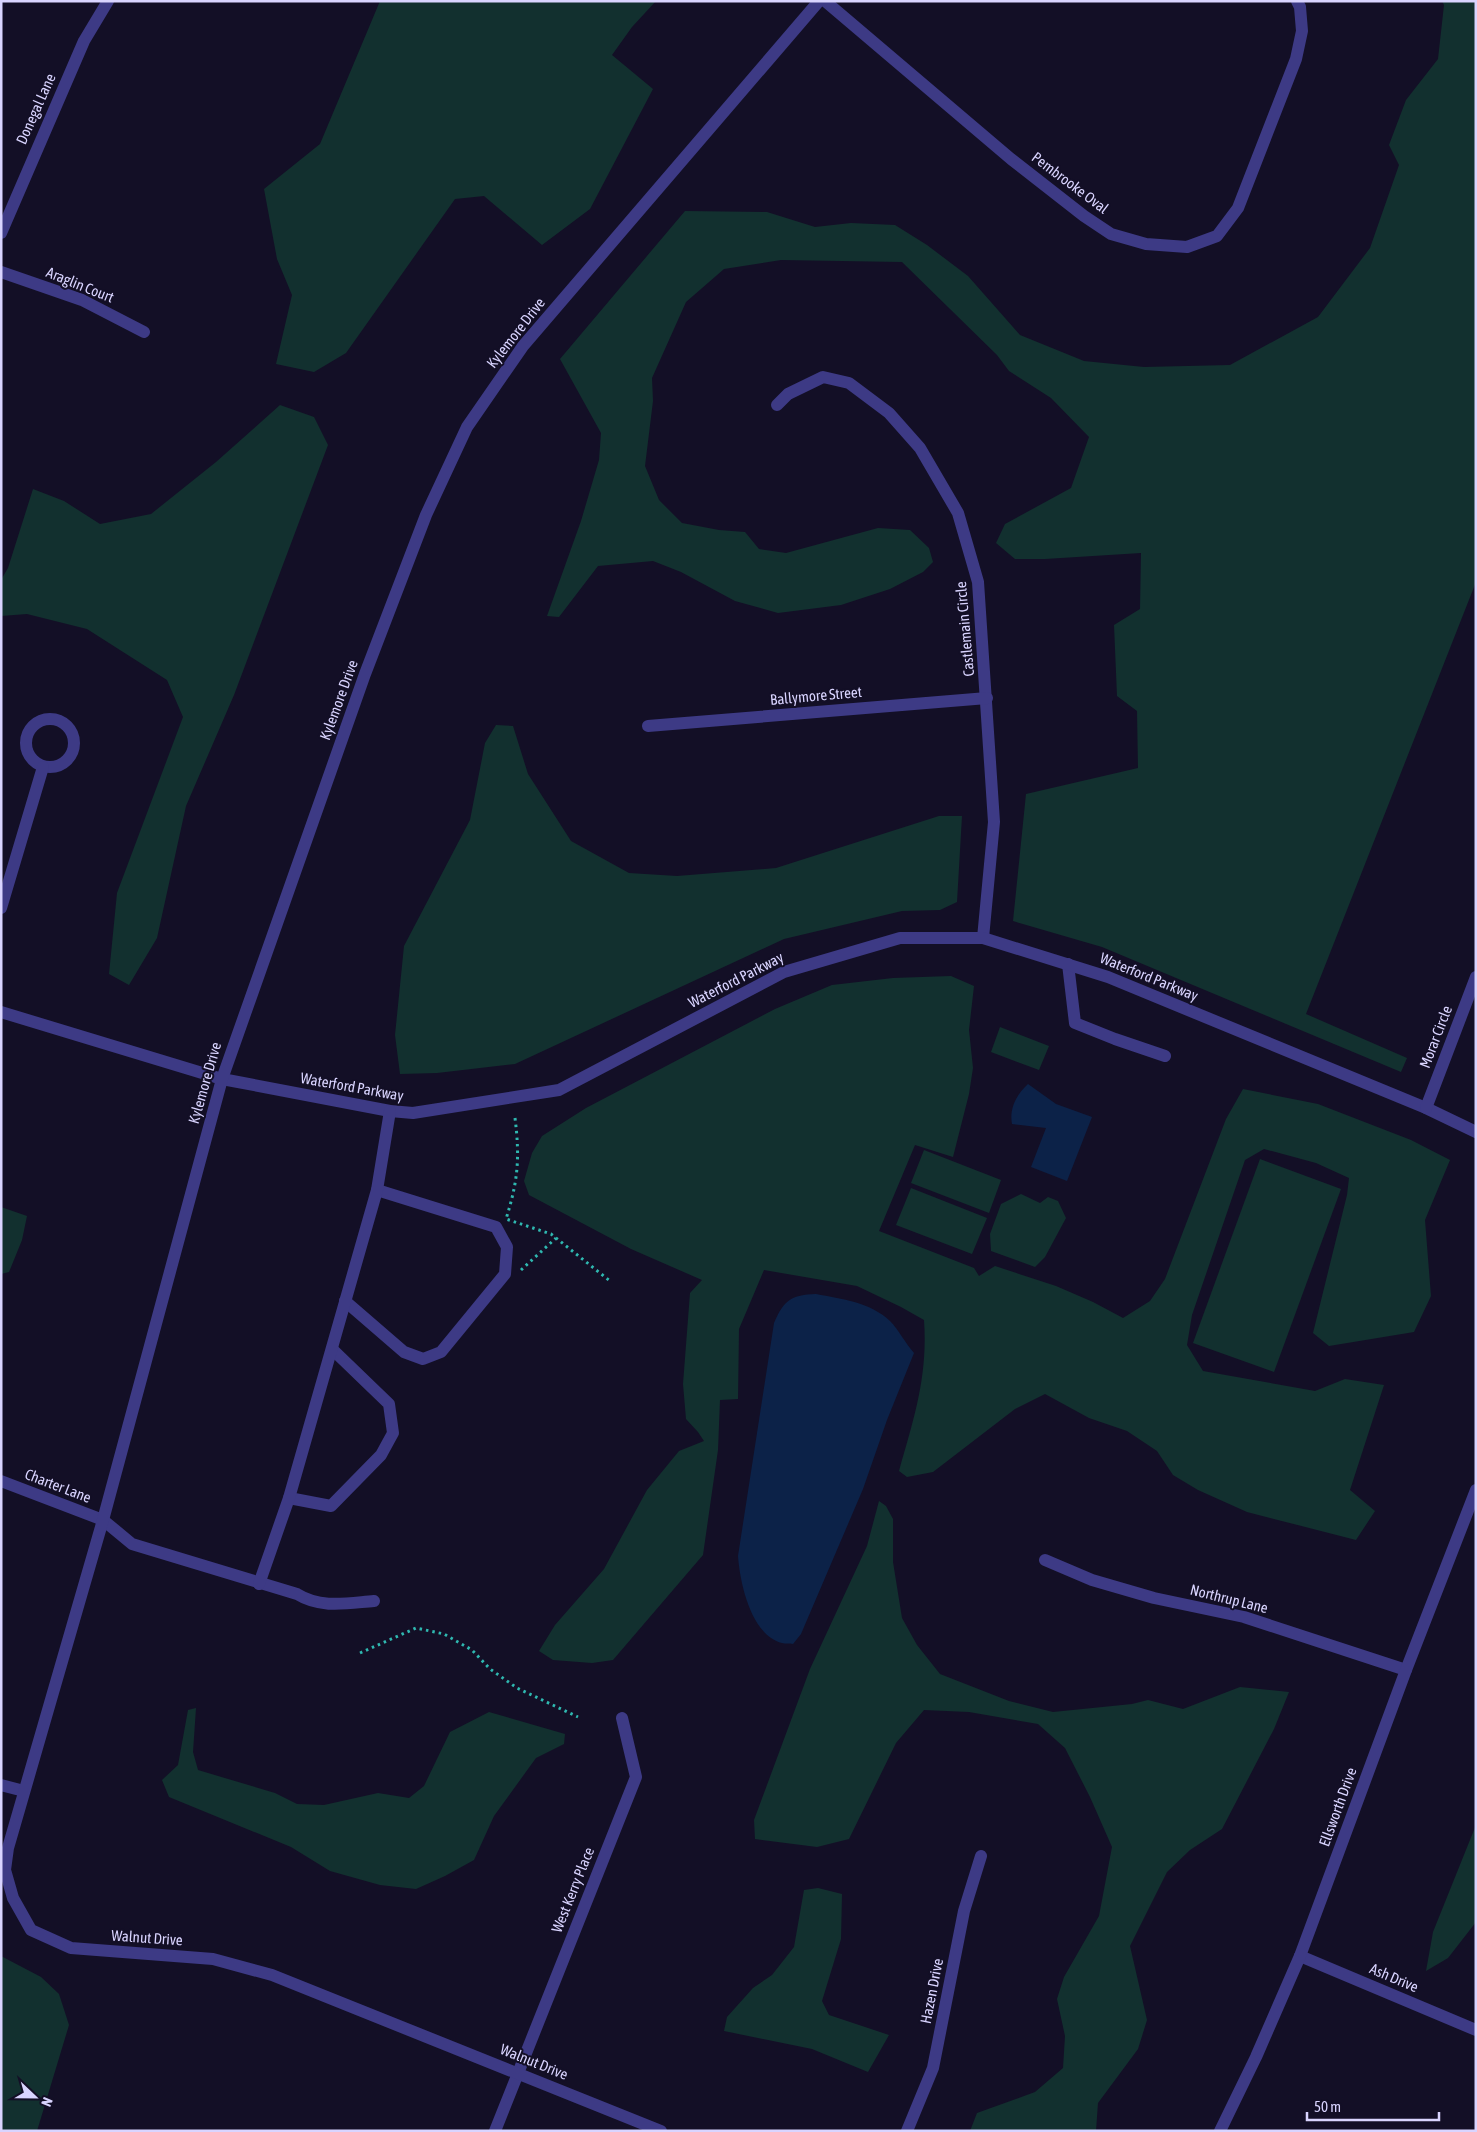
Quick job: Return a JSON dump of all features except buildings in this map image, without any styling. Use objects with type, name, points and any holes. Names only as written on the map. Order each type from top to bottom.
[{"type":"street","name":"Donegal Lane","points":[[1,233],[80,50],[108,1]]},
{"type":"street","name":"Kylemore Drive","points":[[103,1520],[222,1079],[365,674],[426,515],[467,427],[523,346],[819,1]]},
{"type":"street","name":"Pembrooke Oval","points":[[825,1],[1011,159],[1084,216],[1112,234],[1146,244],[1187,247],[1217,236],[1238,208],[1296,59],[1302,31],[1300,7],[1297,1]]},
{"type":"street","name":"Araglin Court","points":[[1,272],[82,300],[144,332]]},
{"type":"street","name":"Castlemain Circle","points":[[777,405],[788,394],[823,377],[849,383],[890,412],[920,448],[958,512],[978,582],[987,698],[994,822],[983,938]]},
{"type":"street","name":"Ballymore Street","points":[[648,726],[987,698]]},
{"type":"street","points":[[1,908],[43,767]]},
{"type":"street","name":"Waterford Parkway","points":[[1,1012],[222,1079],[390,1111],[414,1113],[559,1090],[784,972],[900,938],[983,938],[1108,977],[1426,1108],[1476,1132]]},
{"type":"street","points":[[1068,964],[1075,1023],[1165,1056]]},
{"type":"street","name":"Morar Circle","points":[[1426,1108],[1476,977]]},
{"type":"street","points":[[259,1584],[289,1498],[377,1190],[390,1111]]},
{"type":"street","points":[[345,1301],[404,1352],[423,1359],[441,1352],[505,1274],[507,1247],[496,1227],[377,1190]]},
{"type":"street","points":[[289,1498],[331,1506],[381,1454],[393,1433],[389,1404],[332,1348]]},
{"type":"street","name":"Charter Lane","points":[[1,1481],[103,1520],[132,1544],[297,1594],[307,1600],[327,1605],[374,1601]]},
{"type":"street","name":"Ellsworth Drive","points":[[1220,2131],[1256,2057],[1300,1956],[1406,1670],[1476,1490]]},
{"type":"street","name":"Walnut Drive","points":[[103,1520],[8,1848],[5,1870],[13,1898],[31,1930],[71,1948],[212,1959],[272,1975],[661,2131]]},
{"type":"street","name":"Northrup Lane","points":[[1045,1560],[1092,1580],[1154,1598],[1244,1617],[1406,1670]]},
{"type":"street","name":"West Kerry Place","points":[[495,2131],[636,1777],[622,1718]]},
{"type":"street","points":[[1,1785],[24,1791]]},
{"type":"street","name":"Hazen Drive","points":[[907,2131],[933,2068],[964,1911],[981,1856]]},
{"type":"street","name":"Ash Drive","points":[[1300,1956],[1476,2030]]},
{"type":"path","points":[[515,1118],[519,1150],[515,1188],[506,1219],[551,1234],[610,1281]]},
{"type":"path","points":[[522,1270],[556,1238]]},
{"type":"path","points":[[360,1653],[416,1628],[444,1634],[472,1650],[490,1669],[517,1688],[578,1717]]},
{"type":"green space","points":[[380,1],[656,1],[632,27],[612,55],[653,89],[590,209],[542,245],[484,196],[455,199],[346,353],[314,372],[276,364],[292,295],[277,259],[264,189],[320,144]]},
{"type":"green space","points":[[1442,1],[1476,1],[1476,582],[1306,1014],[1407,1058],[1401,1072],[1102,947],[1013,921],[1026,794],[1138,768],[1137,711],[1117,696],[1114,625],[1140,609],[1141,553],[1015,559],[996,543],[1005,524],[1071,488],[1089,437],[1051,398],[1009,371],[997,355],[902,262],[781,260],[724,269],[686,302],[652,378],[653,401],[645,466],[659,500],[682,523],[719,530],[745,532],[759,549],[786,553],[878,528],[910,530],[929,548],[933,562],[923,572],[890,589],[841,605],[778,613],[735,601],[681,572],[653,561],[598,566],[559,617],[547,616],[581,521],[599,460],[601,433],[560,359],[685,211],[767,212],[815,227],[851,223],[895,225],[927,245],[968,276],[1020,335],[1084,361],[1144,367],[1230,365],[1318,317],[1370,248],[1399,165],[1389,145],[1406,100],[1438,59],[1444,5]]},
{"type":"green space","points":[[280,405],[314,417],[328,445],[234,695],[186,806],[157,938],[129,985],[109,974],[117,893],[183,717],[167,680],[87,629],[27,614],[1,616],[1,580],[8,568],[33,489],[64,501],[100,524],[151,514],[216,462]]},
{"type":"green space","points":[[496,725],[513,726],[528,774],[571,841],[629,873],[677,876],[776,868],[939,816],[962,816],[957,902],[940,910],[902,911],[784,939],[515,1064],[437,1073],[400,1074],[395,1035],[404,946],[470,820],[485,743]]},
{"type":"green space","points":[[951,976],[974,986],[969,1030],[973,1068],[969,1094],[953,1157],[915,1145],[879,1231],[974,1268],[979,1276],[995,1266],[1056,1286],[1093,1302],[1123,1318],[1150,1301],[1165,1279],[1226,1119],[1243,1089],[1318,1104],[1411,1140],[1450,1160],[1425,1220],[1431,1296],[1414,1332],[1329,1346],[1313,1333],[1347,1195],[1349,1178],[1316,1163],[1264,1149],[1245,1160],[1192,1315],[1187,1345],[1203,1371],[1315,1391],[1345,1379],[1384,1385],[1350,1490],[1375,1511],[1356,1540],[1247,1512],[1198,1490],[1173,1475],[1157,1451],[1127,1431],[1089,1418],[1045,1394],[1015,1409],[933,1472],[907,1477],[899,1471],[919,1397],[924,1360],[924,1320],[857,1286],[764,1270],[739,1329],[738,1399],[720,1400],[718,1450],[703,1555],[613,1660],[592,1663],[553,1660],[539,1651],[555,1625],[604,1569],[647,1490],[679,1451],[704,1441],[686,1419],[683,1384],[690,1293],[702,1280],[631,1249],[529,1195],[524,1181],[532,1153],[542,1136],[586,1108],[775,1009],[832,985],[893,978]]},
{"type":"green space","points":[[1000,1027],[1049,1046],[1039,1070],[991,1052]]},
{"type":"green space","points":[[924,1150],[1001,1180],[989,1213],[911,1183]]},
{"type":"green space","points":[[1260,1159],[1341,1189],[1274,1372],[1193,1343]]},
{"type":"green space","points":[[911,1188],[987,1218],[972,1254],[896,1225]]},
{"type":"green space","points":[[1021,1194],[1040,1203],[1048,1197],[1058,1201],[1066,1218],[1045,1257],[1035,1267],[991,1251],[990,1234],[1001,1204]]},
{"type":"green space","points":[[1,1207],[27,1216],[22,1240],[9,1272],[1,1274]]},
{"type":"green space","points":[[879,1501],[886,1506],[893,1519],[893,1562],[902,1618],[917,1645],[940,1674],[1009,1701],[1053,1712],[1132,1704],[1148,1700],[1183,1709],[1240,1687],[1289,1692],[1274,1729],[1222,1829],[1190,1850],[1167,1872],[1130,1946],[1147,2020],[1138,2049],[1098,2103],[1096,2131],[970,2131],[977,2113],[1035,2092],[1063,2068],[1065,2036],[1057,1999],[1064,1977],[1099,1916],[1112,1847],[1090,1797],[1065,1748],[1038,1724],[969,1712],[924,1710],[896,1743],[849,1839],[817,1847],[755,1839],[754,1820],[810,1669],[867,1546]]},
{"type":"green space","points":[[196,1708],[193,1752],[198,1770],[275,1793],[297,1804],[324,1805],[378,1793],[409,1798],[424,1786],[450,1732],[489,1712],[565,1734],[564,1744],[536,1758],[494,1816],[474,1860],[416,1889],[380,1885],[330,1871],[291,1847],[169,1797],[162,1780],[178,1765],[188,1710]]},
{"type":"green space","points":[[1476,1825],[1476,1922],[1448,1958],[1426,1971],[1433,1932]]},
{"type":"green space","points":[[818,1888],[842,1894],[841,1939],[822,2001],[829,2015],[889,2035],[868,2072],[812,2049],[724,2031],[727,2017],[753,1988],[772,1975],[794,1947],[804,1890]]},
{"type":"green space","points":[[1,1956],[41,1977],[59,1994],[69,2025],[37,2131],[1,2131]]},
{"type":"water","points":[[1028,1084],[1056,1104],[1092,1117],[1067,1181],[1031,1167],[1046,1128],[1012,1124],[1011,1118],[1015,1102],[1020,1092]]},
{"type":"water","points":[[816,1294],[855,1302],[874,1309],[890,1321],[914,1353],[887,1420],[863,1489],[801,1634],[793,1644],[782,1643],[771,1638],[762,1630],[755,1619],[749,1607],[741,1580],[738,1556],[774,1323],[781,1309],[789,1300],[800,1296]]}]
